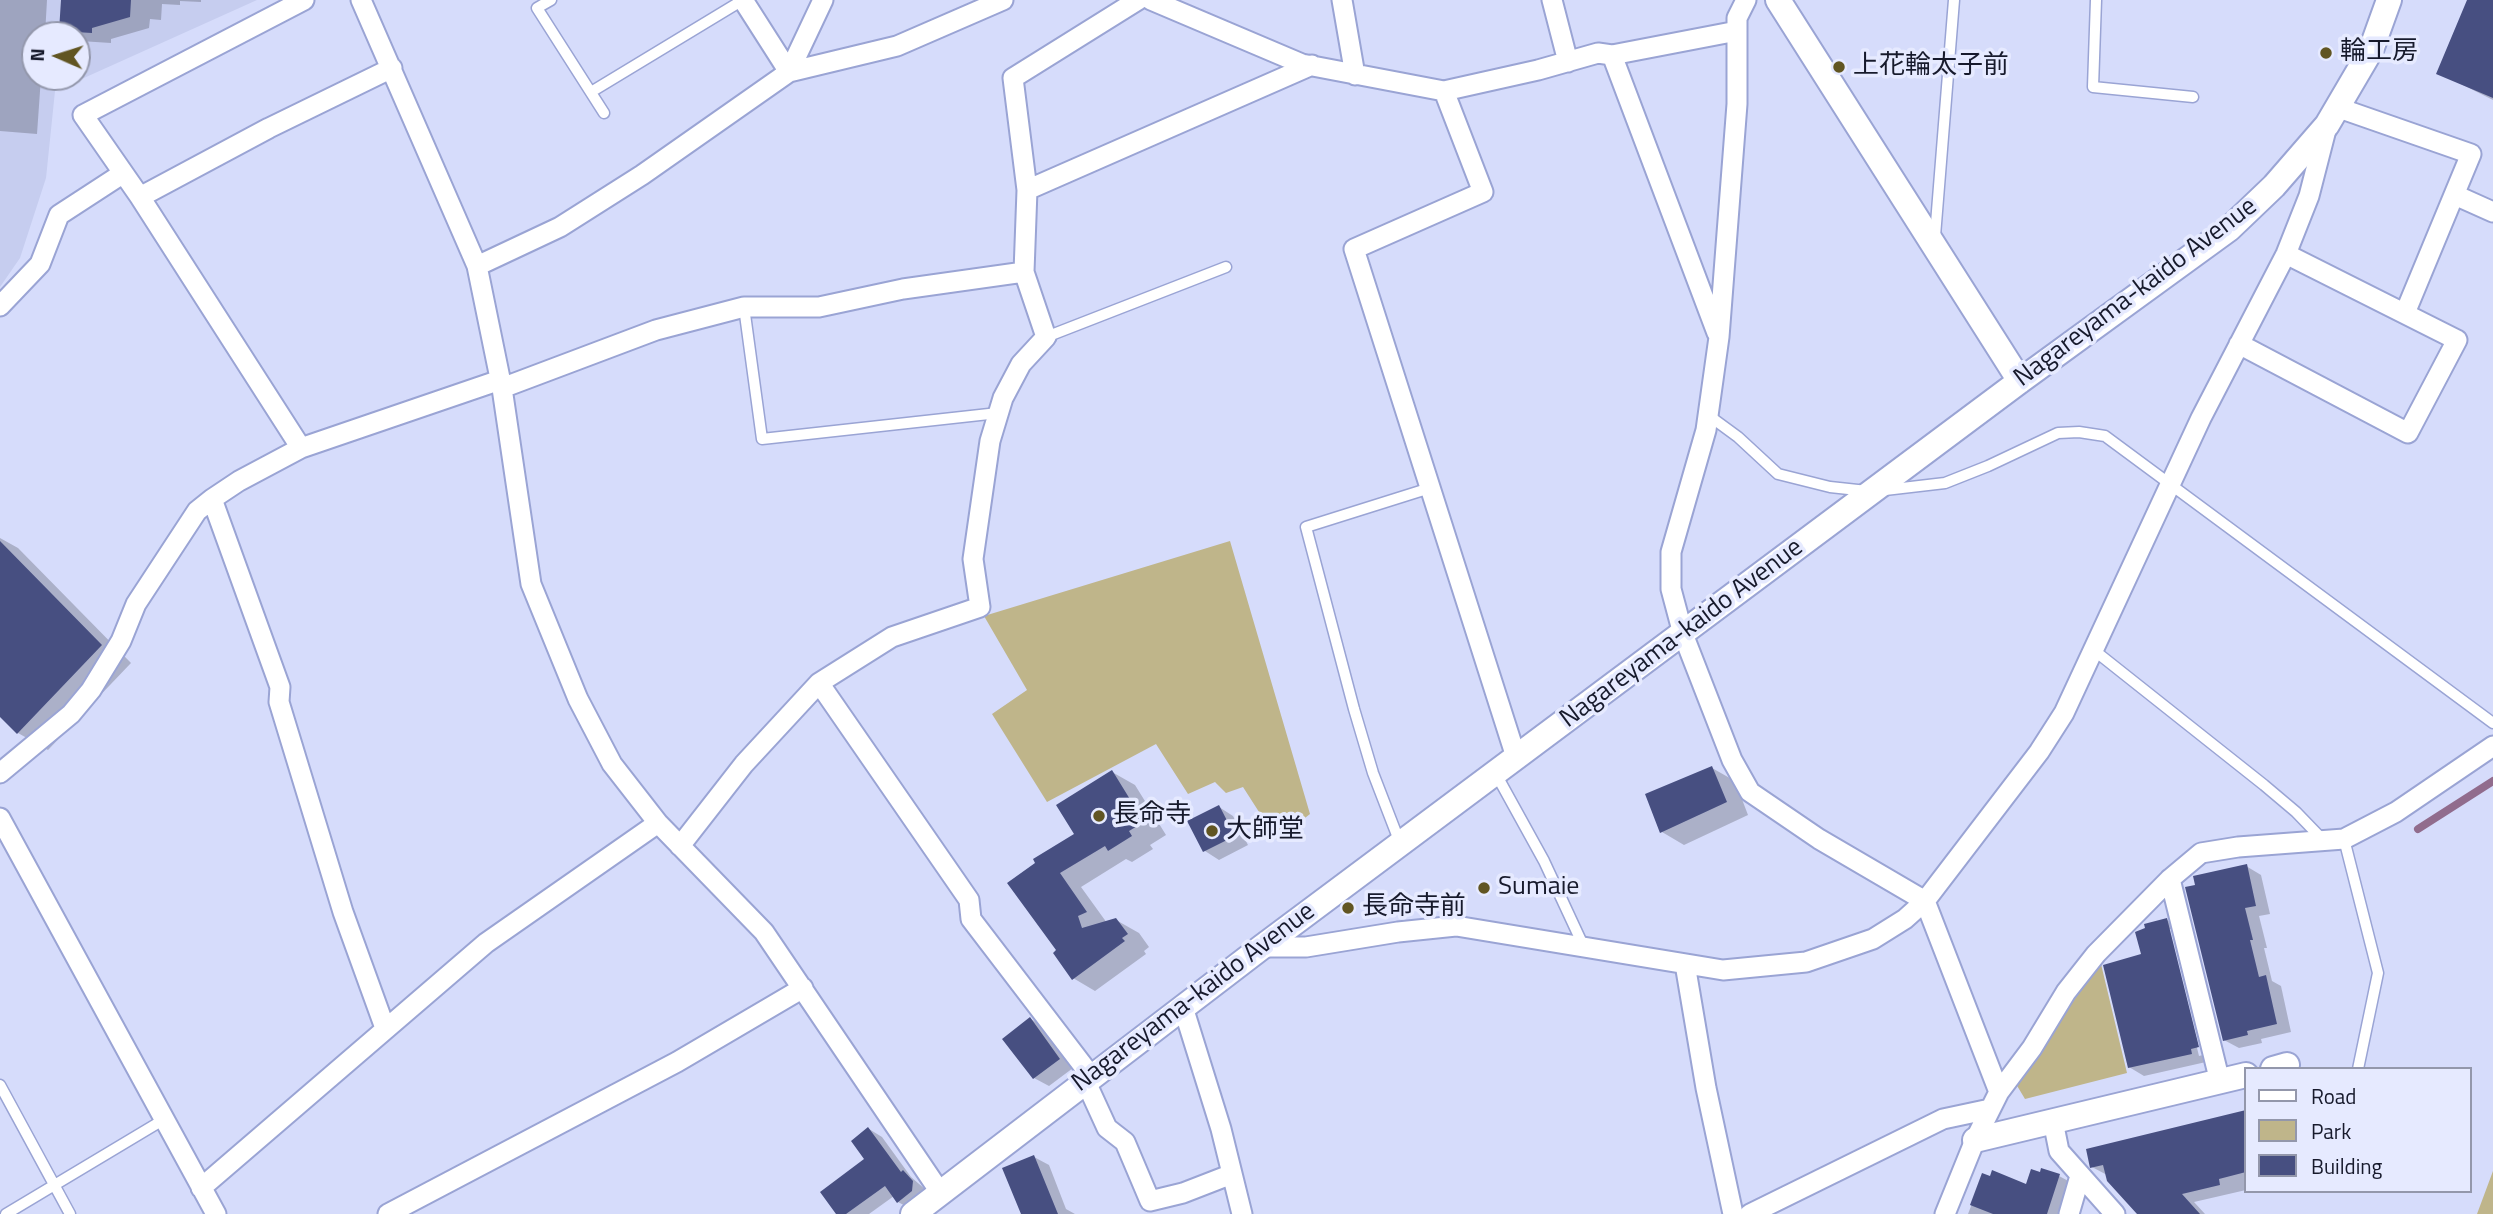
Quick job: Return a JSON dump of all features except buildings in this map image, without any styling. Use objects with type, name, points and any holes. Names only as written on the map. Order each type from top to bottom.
[{"type":"street","points":[[301,448],[83,115],[304,0]]},
{"type":"street","points":[[361,0],[477,266],[501,384],[531,584],[578,699],[612,764],[658,823],[764,932],[940,1192]]},
{"type":"street","points":[[743,0],[789,72]]},
{"type":"street","points":[[789,72],[823,0]]},
{"type":"street","points":[[477,266],[560,227],[642,175],[789,72],[897,46],[1003,0]]},
{"type":"street","points":[[680,846],[744,764],[819,683],[892,637],[979,607],[973,559],[990,442],[999,413],[1021,364],[1046,338],[1024,272],[1027,190],[1013,78],[1138,0]]},
{"type":"street","points":[[1150,0],[1237,38],[1312,65],[1444,91],[1598,53],[1612,55],[1737,31]]},
{"type":"street","points":[[1342,0],[1354,75]]},
{"type":"street","points":[[1552,0],[1568,62]]},
{"type":"street","points":[[1746,0],[1737,18],[1737,104],[1719,337],[1708,415],[1671,552],[1671,589],[1683,634],[1732,760],[1750,792],[1819,839],[1925,901],[1994,1101]]},
{"type":"street","points":[[1778,0],[2020,382]]},
{"type":"street","name":"Nagareyama-kaido Avenue","points":[[913,1214],[1262,947],[1871,492],[2229,229],[2274,186],[2333,117],[2371,50],[2389,0]]},
{"type":"street","points":[[1612,55],[1719,337]]},
{"type":"street","points":[[1027,190],[1312,65]]},
{"type":"street","points":[[139,197],[269,128],[392,68]]},
{"type":"street","points":[[1444,91],[1483,192],[1354,249],[1516,757]]},
{"type":"street","points":[[1262,947],[1306,947],[1456,926],[1723,970],[1806,962],[1873,939],[1905,919],[1925,901],[2039,752],[2064,712],[2095,651],[2171,483],[2286,254],[2309,196],[2333,117],[2471,154],[2405,313]]},
{"type":"street","points":[[0,306],[40,264],[59,215],[122,174]]},
{"type":"street","points":[[2455,195],[2493,212]]},
{"type":"street","points":[[2239,344],[2408,433],[2457,340],[2286,254]]},
{"type":"street","points":[[0,773],[71,714],[91,690],[121,641],[136,604],[197,511],[239,481],[301,448],[501,384],[656,330],[744,307],[819,307],[903,289],[1024,272]]},
{"type":"street","points":[[212,499],[280,687],[279,702],[331,873],[385,1028]]},
{"type":"street","points":[[819,683],[969,900],[971,919],[1088,1078],[1107,1128],[1125,1142],[1150,1201],[1183,1193],[1232,1174]]},
{"type":"street","points":[[1945,1214],[1994,1101],[2032,1048],[2066,992],[2096,954],[2170,879],[2201,853],[2238,847],[2334,840],[2396,812],[2493,746]]},
{"type":"street","points":[[0,818],[216,1214]]},
{"type":"street","points":[[201,1188],[486,943],[658,823]]},
{"type":"street","points":[[2170,879],[2220,1082]]},
{"type":"street","points":[[1685,964],[1706,1088],[1734,1214]]},
{"type":"street","points":[[388,1214],[677,1062],[803,988]]},
{"type":"street","points":[[1183,1007],[1221,1129],[1242,1214]]},
{"type":"street","points":[[1975,1140],[2244,1076]]},
{"type":"street","points":[[1750,1214],[1943,1119],[1994,1101]]},
{"type":"street","points":[[2053,1121],[2059,1151],[2115,1214]]},
{"type":"street","points":[[2069,1214],[2080,1177]]},
{"type":"lane","points":[[551,0],[537,8],[604,113]]},
{"type":"lane","points":[[591,92],[743,0]]},
{"type":"lane","points":[[1934,247],[1955,0]]},
{"type":"lane","points":[[2096,0],[2093,87],[2193,97]]},
{"type":"lane","points":[[1046,338],[1226,267]]},
{"type":"lane","points":[[744,307],[762,439],[999,413]]},
{"type":"lane","points":[[1708,415],[1738,437],[1778,474],[1830,487],[1871,492],[1945,483],[2058,433],[2079,432],[2105,436],[2493,723]]},
{"type":"lane","points":[[1401,844],[1373,773],[1306,527],[1430,488]]},
{"type":"lane","points":[[2095,651],[2334,840],[2378,973],[2358,1067]]},
{"type":"lane","points":[[1495,773],[1545,861],[1583,946]]},
{"type":"lane","points":[[0,1085],[70,1214]]},
{"type":"lane","points":[[6,1214],[163,1121]]},
{"type":"shaded area","points":[[0,0],[257,0],[91,75],[91,21],[21,21],[21,91],[55,91],[46,178],[20,258],[0,287]]},
{"type":"green space","points":[[1230,541],[1310,814],[1277,840],[1243,787],[1226,793],[1215,782],[1188,794],[1156,744],[1047,802],[992,714],[1027,690],[984,616]]},
{"type":"green space","points":[[2101,964],[2127,1073],[2025,1099],[2016,1084],[2068,1003]]},
{"type":"green space","points":[[2493,1171],[2493,1214],[2477,1214]]},
{"type":"waterway","points":[[2418,829],[2493,781]]},
{"type":"place","name":"輪工房","points":[[2326,53]]},
{"type":"place","name":"上花輪太子前","points":[[1839,67]]},
{"type":"place","name":"長命寺","points":[[1099,816]]},
{"type":"place","name":"大師堂","points":[[1212,831]]},
{"type":"place","name":"Sumaie","points":[[1484,888]]},
{"type":"place","name":"長命寺前","points":[[1348,908]]}]
